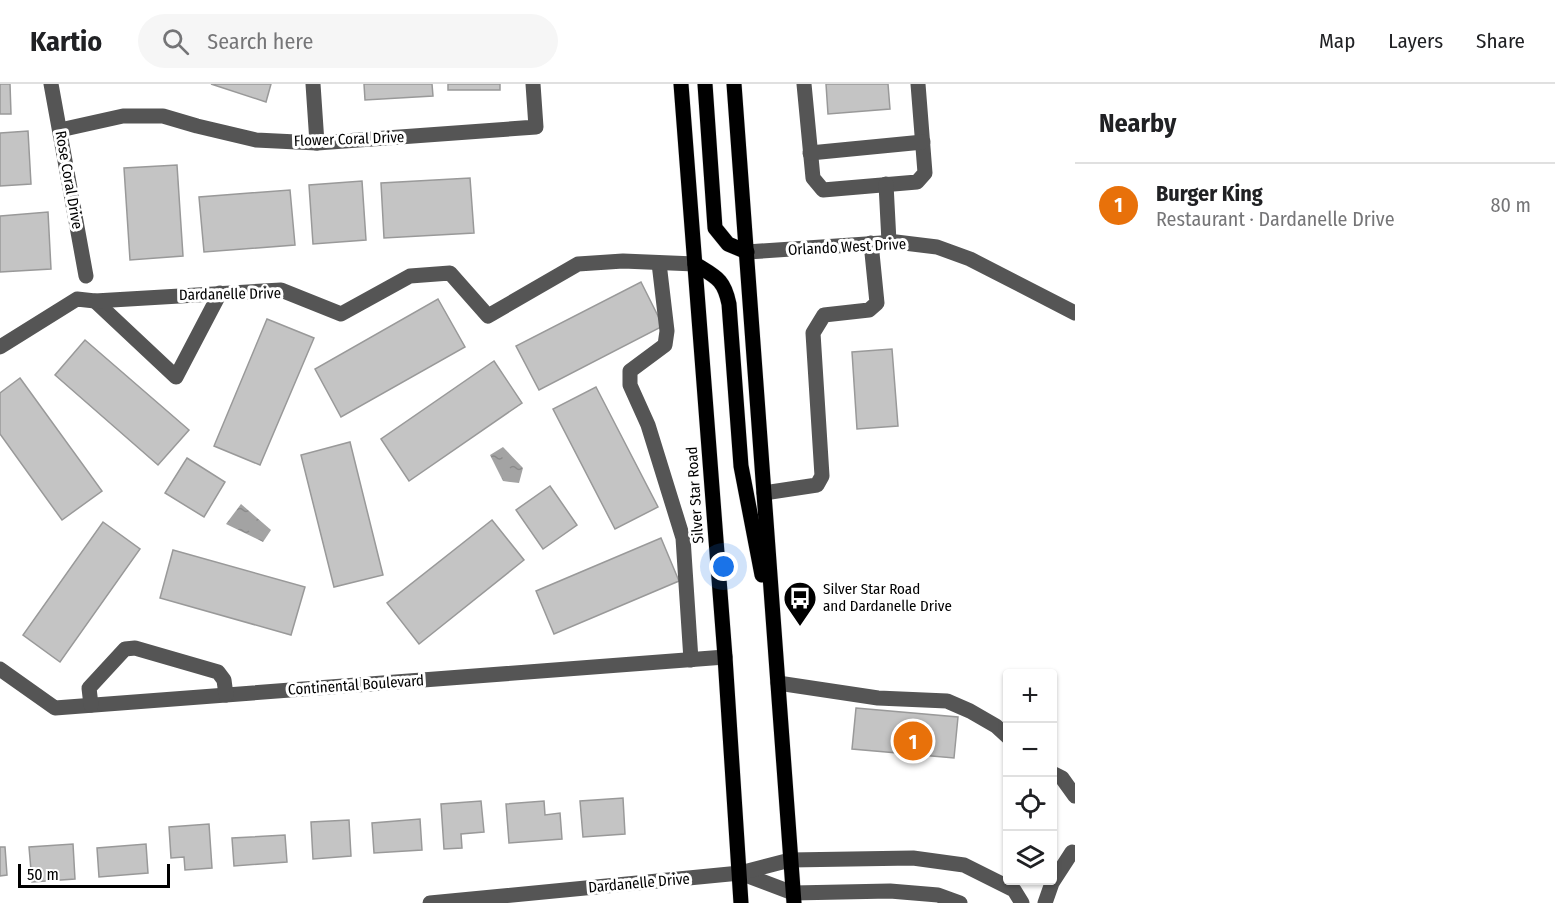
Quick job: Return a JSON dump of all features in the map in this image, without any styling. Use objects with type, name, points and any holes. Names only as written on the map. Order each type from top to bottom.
[{"type":"main road","name":"Silver Star Road","points":[[681,84],[725,657],[741,903]]},
{"type":"main road","points":[[705,84],[715,228],[728,244],[747,252]]},
{"type":"main road","points":[[734,84],[794,898]]},
{"type":"main road","points":[[695,264],[716,277],[726,288],[741,466],[775,649]]},
{"type":"street","name":"Rose Coral Drive","points":[[51,84],[86,276]]},
{"type":"street","points":[[313,84],[317,143]]},
{"type":"street","name":"Flower Coral Drive","points":[[60,130],[123,116],[163,116],[256,140],[317,143],[536,127],[533,84]]},
{"type":"street","points":[[804,84],[813,178],[823,190],[917,182],[925,173],[918,84]]},
{"type":"street","points":[[810,153],[923,142]]},
{"type":"street","points":[[886,184],[890,242]]},
{"type":"street","name":"Orlando West Drive","points":[[747,252],[890,242],[937,247],[970,259],[1075,313]]},
{"type":"street","points":[[764,493],[817,485],[822,476],[813,333],[824,315],[869,310],[877,303],[871,243]]},
{"type":"street","name":"Dardanelle Drive","points":[[0,347],[77,299],[95,301],[281,290],[341,314],[410,276],[450,273],[488,316],[578,264],[623,261],[695,264]]},
{"type":"street","points":[[659,263],[667,331],[665,345],[630,371],[630,385],[648,424],[683,538],[691,660]]},
{"type":"street","points":[[95,301],[176,377],[219,293]]},
{"type":"street","points":[[91,705],[89,688],[125,649],[135,648],[218,672],[224,680],[226,695]]},
{"type":"street","name":"Continental Boulevard","points":[[0,669],[55,708],[725,657]]},
{"type":"street","points":[[778,683],[878,698],[947,702],[987,721],[1003,733]]},
{"type":"street","points":[[1057,775],[1062,778],[1075,796]]},
{"type":"street","points":[[1045,903],[1052,883],[1074,850]]},
{"type":"street","name":"Dardanelle Drive","points":[[430,903],[480,901],[740,873],[790,860],[913,858],[964,865],[1014,890],[1022,903]]},
{"type":"street","name":"Dardanelle Drive","points":[[740,873],[794,898],[890,891],[938,895],[960,903]]},
{"type":"water","points":[[503,447],[523,468],[519,483],[503,481],[490,455]]},
{"type":"water","points":[[241,504],[271,530],[263,542],[226,524]]},
{"type":"building","points":[[0,84],[10,84],[11,114],[0,114]]},
{"type":"building","points":[[211,84],[271,84],[266,102]]},
{"type":"building","points":[[364,84],[432,84],[433,96],[365,100]]},
{"type":"building","points":[[448,84],[500,84],[500,90],[448,90]]},
{"type":"building","points":[[826,84],[888,84],[890,109],[828,114]]},
{"type":"building","points":[[28,131],[31,184],[0,186],[0,133]]},
{"type":"building","points":[[177,165],[183,256],[130,260],[124,168]]},
{"type":"building","points":[[470,178],[474,233],[384,238],[381,183]]},
{"type":"building","points":[[362,181],[366,240],[313,244],[309,185]]},
{"type":"building","points":[[290,190],[295,245],[204,252],[199,197]]},
{"type":"building","points":[[48,212],[51,269],[0,272],[0,216]]},
{"type":"building","points":[[641,282],[663,326],[539,390],[516,346]]},
{"type":"building","points":[[438,299],[465,347],[341,417],[315,369]]},
{"type":"building","points":[[267,319],[314,338],[260,465],[214,446]]},
{"type":"building","points":[[85,340],[189,430],[158,465],[55,375]]},
{"type":"building","points":[[892,349],[898,426],[857,429],[852,352]]},
{"type":"building","points":[[494,361],[522,403],[409,481],[381,439]]},
{"type":"building","points":[[20,378],[102,491],[62,520],[0,434],[0,393]]},
{"type":"building","points":[[596,387],[658,507],[615,529],[553,409]]},
{"type":"building","points":[[350,442],[383,575],[334,587],[301,455]]},
{"type":"building","points":[[187,458],[225,482],[204,517],[165,493]]},
{"type":"building","points":[[550,486],[577,525],[543,549],[516,510]]},
{"type":"building","points":[[492,520],[524,560],[419,644],[387,603]]},
{"type":"building","points":[[103,522],[140,549],[60,662],[23,635]]},
{"type":"building","points":[[661,538],[679,581],[554,634],[536,591]]},
{"type":"building","points":[[173,550],[305,587],[291,635],[160,598]]},
{"type":"building","points":[[856,708],[958,717],[954,758],[852,749]]},
{"type":"building","points":[[623,798],[625,834],[583,837],[580,801]]},
{"type":"building","points":[[481,801],[484,832],[461,834],[462,848],[444,849],[441,804]]},
{"type":"building","points":[[544,801],[545,815],[560,813],[562,839],[509,843],[506,804]]},
{"type":"building","points":[[420,819],[422,850],[374,853],[372,823]]},
{"type":"building","points":[[349,820],[351,856],[313,859],[311,822]]},
{"type":"building","points":[[209,824],[212,868],[185,870],[184,857],[171,858],[169,827]]},
{"type":"building","points":[[285,835],[287,862],[234,866],[232,838]]},
{"type":"building","points":[[73,844],[75,879],[32,882],[29,847]]},
{"type":"building","points":[[146,844],[148,873],[99,877],[97,848]]},
{"type":"building","points":[[0,847],[5,847],[7,875],[0,876]]},
{"type":"place","name":"Silver Star Road and Dardanelle Drive","points":[[800,627]]},
{"type":"place","name":"Burger King","points":[[913,741]]}]
